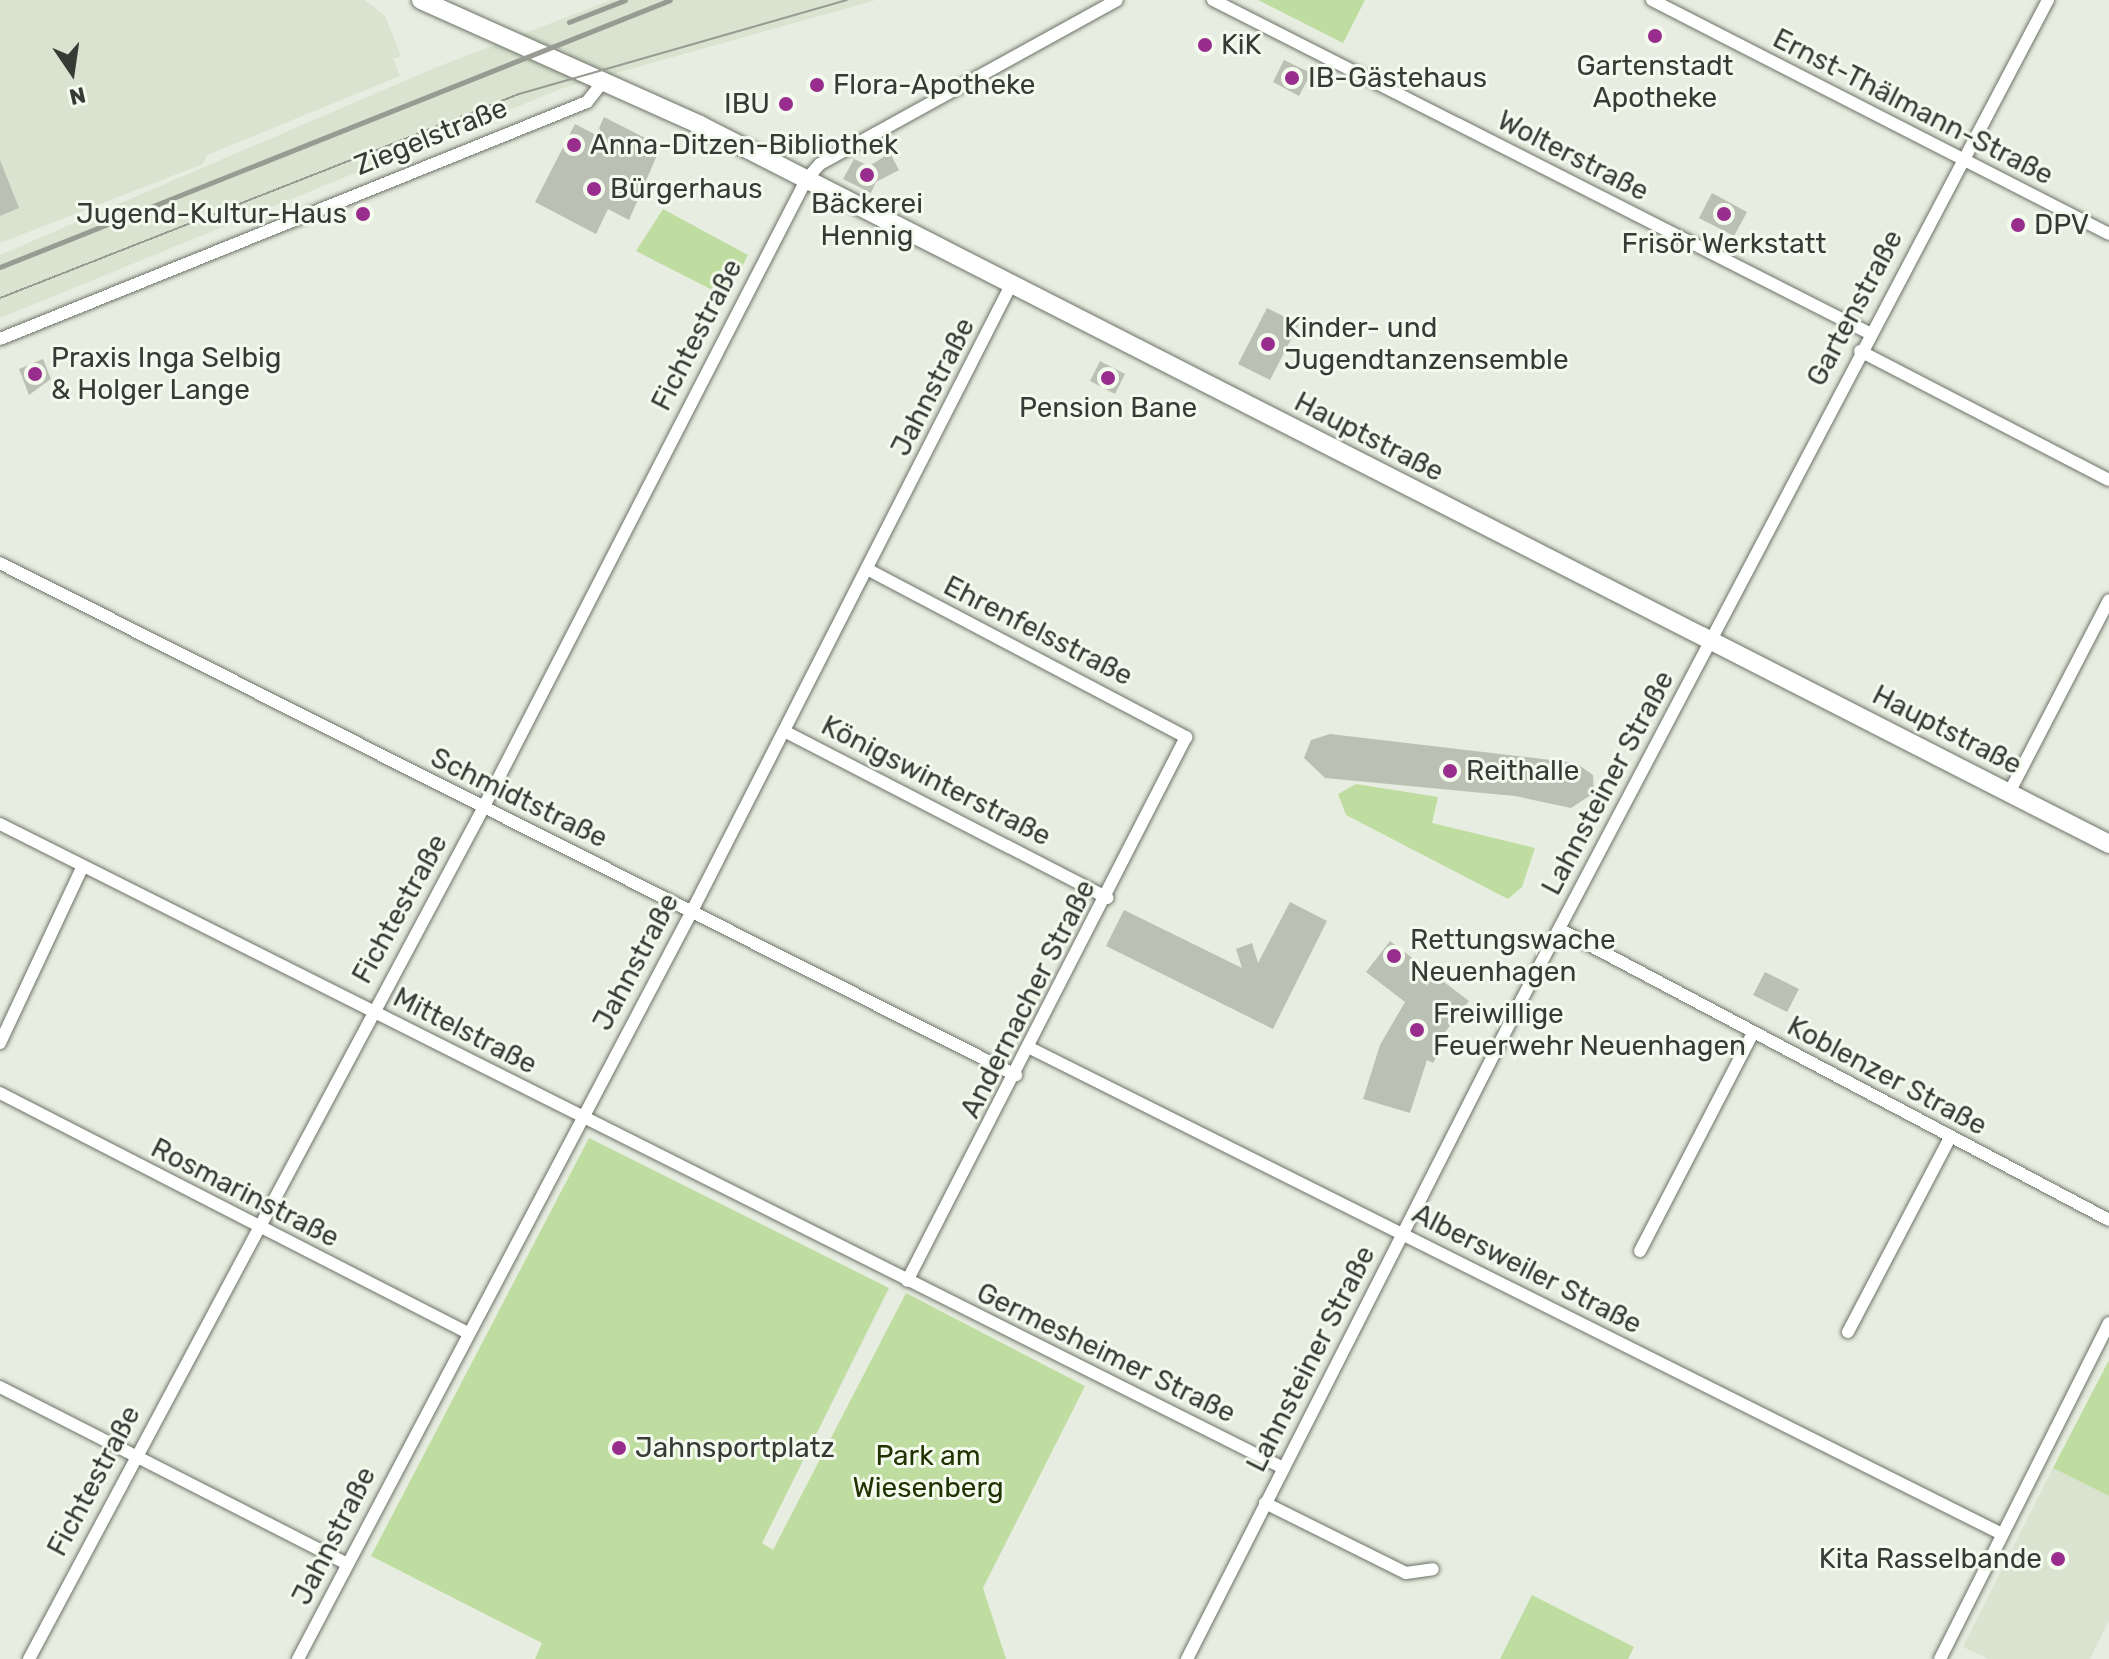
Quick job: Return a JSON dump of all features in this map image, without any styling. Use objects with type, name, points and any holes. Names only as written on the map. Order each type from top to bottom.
[{"type":"main road","name":"Hauptstraße","points":[[431,2],[604,80],[806,180],[2109,844]]},
{"type":"street","points":[[806,180],[820,164],[1117,0]]},
{"type":"street","name":"Wolterstraße","points":[[1213,0],[1869,333]]},
{"type":"street","name":"Ernst-Thälmann-Straße","points":[[1652,0],[2109,234]]},
{"type":"street","name":"Gartenstraße","points":[[1709,641],[1961,158],[2048,0]]},
{"type":"street","name":"Ziegelstraße","points":[[0,339],[587,102],[604,80]]},
{"type":"street","name":"Fichtestraße","points":[[29,1659],[371,1010],[483,806],[806,180]]},
{"type":"street","name":"Jahnstraße","points":[[298,1659],[580,1117],[692,911],[1011,285]]},
{"type":"street","points":[[1860,351],[2109,480]]},
{"type":"street","name":"Schmidtstraße","points":[[0,563],[1016,1075]]},
{"type":"street","name":"Ehrenfelsstraße","points":[[867,569],[1186,737]]},
{"type":"street","points":[[2009,793],[2109,600]]},
{"type":"street","name":"Lahnsteiner Straße","points":[[1187,1659],[1402,1233],[1709,641]]},
{"type":"street","name":"Königswinterstraße","points":[[784,731],[1107,898]]},
{"type":"street","name":"Andernacher Straße","points":[[907,1281],[1107,898],[1186,737]]},
{"type":"street","name":"Mittelstraße","points":[[0,824],[907,1281]]},
{"type":"street","points":[[0,1043],[83,866]]},
{"type":"street","name":"Koblenzer Straße","points":[[1559,929],[2109,1220]]},
{"type":"street","points":[[1640,1251],[1753,1033]]},
{"type":"street","name":"Albersweiler Straße","points":[[1030,1048],[2002,1534]]},
{"type":"street","name":"Rosmarinstraße","points":[[0,1093],[468,1333]]},
{"type":"street","points":[[1848,1332],[1951,1136]]},
{"type":"street","name":"Germesheimer Straße","points":[[907,1281],[1283,1468]]},
{"type":"street","points":[[1940,1659],[2109,1323]]},
{"type":"street","points":[[0,1387],[347,1564]]},
{"type":"street","name":"Lahnsteiner Straße","points":[[1265,1503],[1406,1573],[1433,1569]]},
{"type":"shaded area","points":[[0,0],[365,0],[385,16],[401,56],[393,59],[400,76],[207,155],[203,164],[0,243]]},
{"type":"shaded area","points":[[611,0],[876,0],[563,88],[0,318],[0,255],[437,67]]},
{"type":"shaded area","name":"Kita Rasselbande","points":[[2053,1468],[2109,1496],[2109,1621],[2090,1659],[1988,1659],[1963,1647]]},
{"type":"green space","points":[[1258,0],[1365,0],[1343,43]]},
{"type":"green space","points":[[663,209],[748,255],[726,297],[636,251]]},
{"type":"green space","points":[[1356,784],[1438,797],[1432,823],[1535,848],[1522,887],[1508,899],[1346,815],[1338,794]]},
{"type":"green space","name":"Jahnsportplatz","points":[[589,1138],[889,1288],[762,1543],[773,1550],[906,1293],[1085,1386],[983,1588],[1006,1659],[535,1659],[542,1643],[371,1556]]},
{"type":"green space","points":[[2109,1360],[2109,1496],[2053,1468]]},
{"type":"green space","points":[[1532,1595],[1634,1647],[1628,1659],[1500,1659]]},
{"type":"building","name":"IB-Gästehaus","points":[[1284,60],[1311,73],[1299,96],[1273,82]]},
{"type":"building","name":"Bürgerhaus","points":[[604,117],[661,146],[629,220],[608,209],[596,234],[535,202],[575,124],[596,135]]},
{"type":"building","name":"Bäckerei Hennig","points":[[890,153],[899,170],[876,182],[871,193],[843,179],[854,159],[869,166]]},
{"type":"building","points":[[0,160],[19,208],[0,216]]},
{"type":"building","name":"Frisör Werkstatt","points":[[1712,193],[1747,212],[1734,236],[1699,218]]},
{"type":"building","name":"Kinder- und Jugendtanzensemble","points":[[1267,308],[1299,324],[1270,380],[1238,364]]},
{"type":"building","name":"Praxis Inga Selbig & Holger Lange","points":[[43,359],[51,379],[29,395],[19,369]]},
{"type":"building","name":"Pension Bane","points":[[1100,361],[1125,374],[1115,394],[1090,381]]},
{"type":"building","name":"Reithalle","points":[[1330,734],[1576,763],[1593,775],[1594,793],[1571,808],[1515,796],[1325,778],[1304,758],[1311,740]]},
{"type":"building","points":[[1290,902],[1327,921],[1273,1029],[1106,946],[1124,910],[1242,968],[1236,949],[1252,943],[1258,963]]},
{"type":"building","name":"Freiwillige Feuerwehr Neuenhagen","points":[[1390,941],[1469,1001],[1435,1045],[1441,1048],[1433,1063],[1427,1060],[1410,1113],[1363,1099],[1380,1045],[1405,1002],[1366,972]]},
{"type":"building","points":[[1765,972],[1799,989],[1787,1012],[1753,995]]},
{"type":"tram line","points":[[0,298],[519,94],[847,0]]},
{"type":"railway","points":[[569,22],[625,0]]},
{"type":"railway","points":[[0,267],[670,0]]},
{"type":"place","name":"Gartenstadt Apotheke","points":[[1655,36]]},
{"type":"place","name":"KiK","points":[[1205,45]]},
{"type":"place","name":"IB-Gästehaus","points":[[1292,78]]},
{"type":"place","name":"Flora-Apotheke","points":[[817,85]]},
{"type":"place","name":"IBU","points":[[786,104]]},
{"type":"place","name":"Anna-Ditzen-Bibliothek","points":[[574,145]]},
{"type":"place","name":"Bäckerei Hennig","points":[[867,175]]},
{"type":"place","name":"Bürgerhaus","points":[[594,189]]},
{"type":"place","name":"Jugend-Kultur-Haus","points":[[363,214]]},
{"type":"place","name":"Frisör Werkstatt","points":[[1724,214]]},
{"type":"place","name":"DPV","points":[[2018,225]]},
{"type":"place","name":"Kinder- und Jugendtanzensemble","points":[[1268,344]]},
{"type":"place","name":"Praxis Inga Selbig & Holger Lange","points":[[35,374]]},
{"type":"place","name":"Pension Bane","points":[[1108,378]]},
{"type":"place","name":"Reithalle","points":[[1450,771]]},
{"type":"place","name":"Rettungswache Neuenhagen","points":[[1394,956]]},
{"type":"place","name":"Freiwillige Feuerwehr Neuenhagen","points":[[1417,1030]]},
{"type":"place","name":"Jahnsportplatz","points":[[619,1448]]},
{"type":"place","name":"Kita Rasselbande","points":[[2058,1559]]},
{"type":"park label","name":"Park am Wiesenberg","points":[[928,1472]]}]
